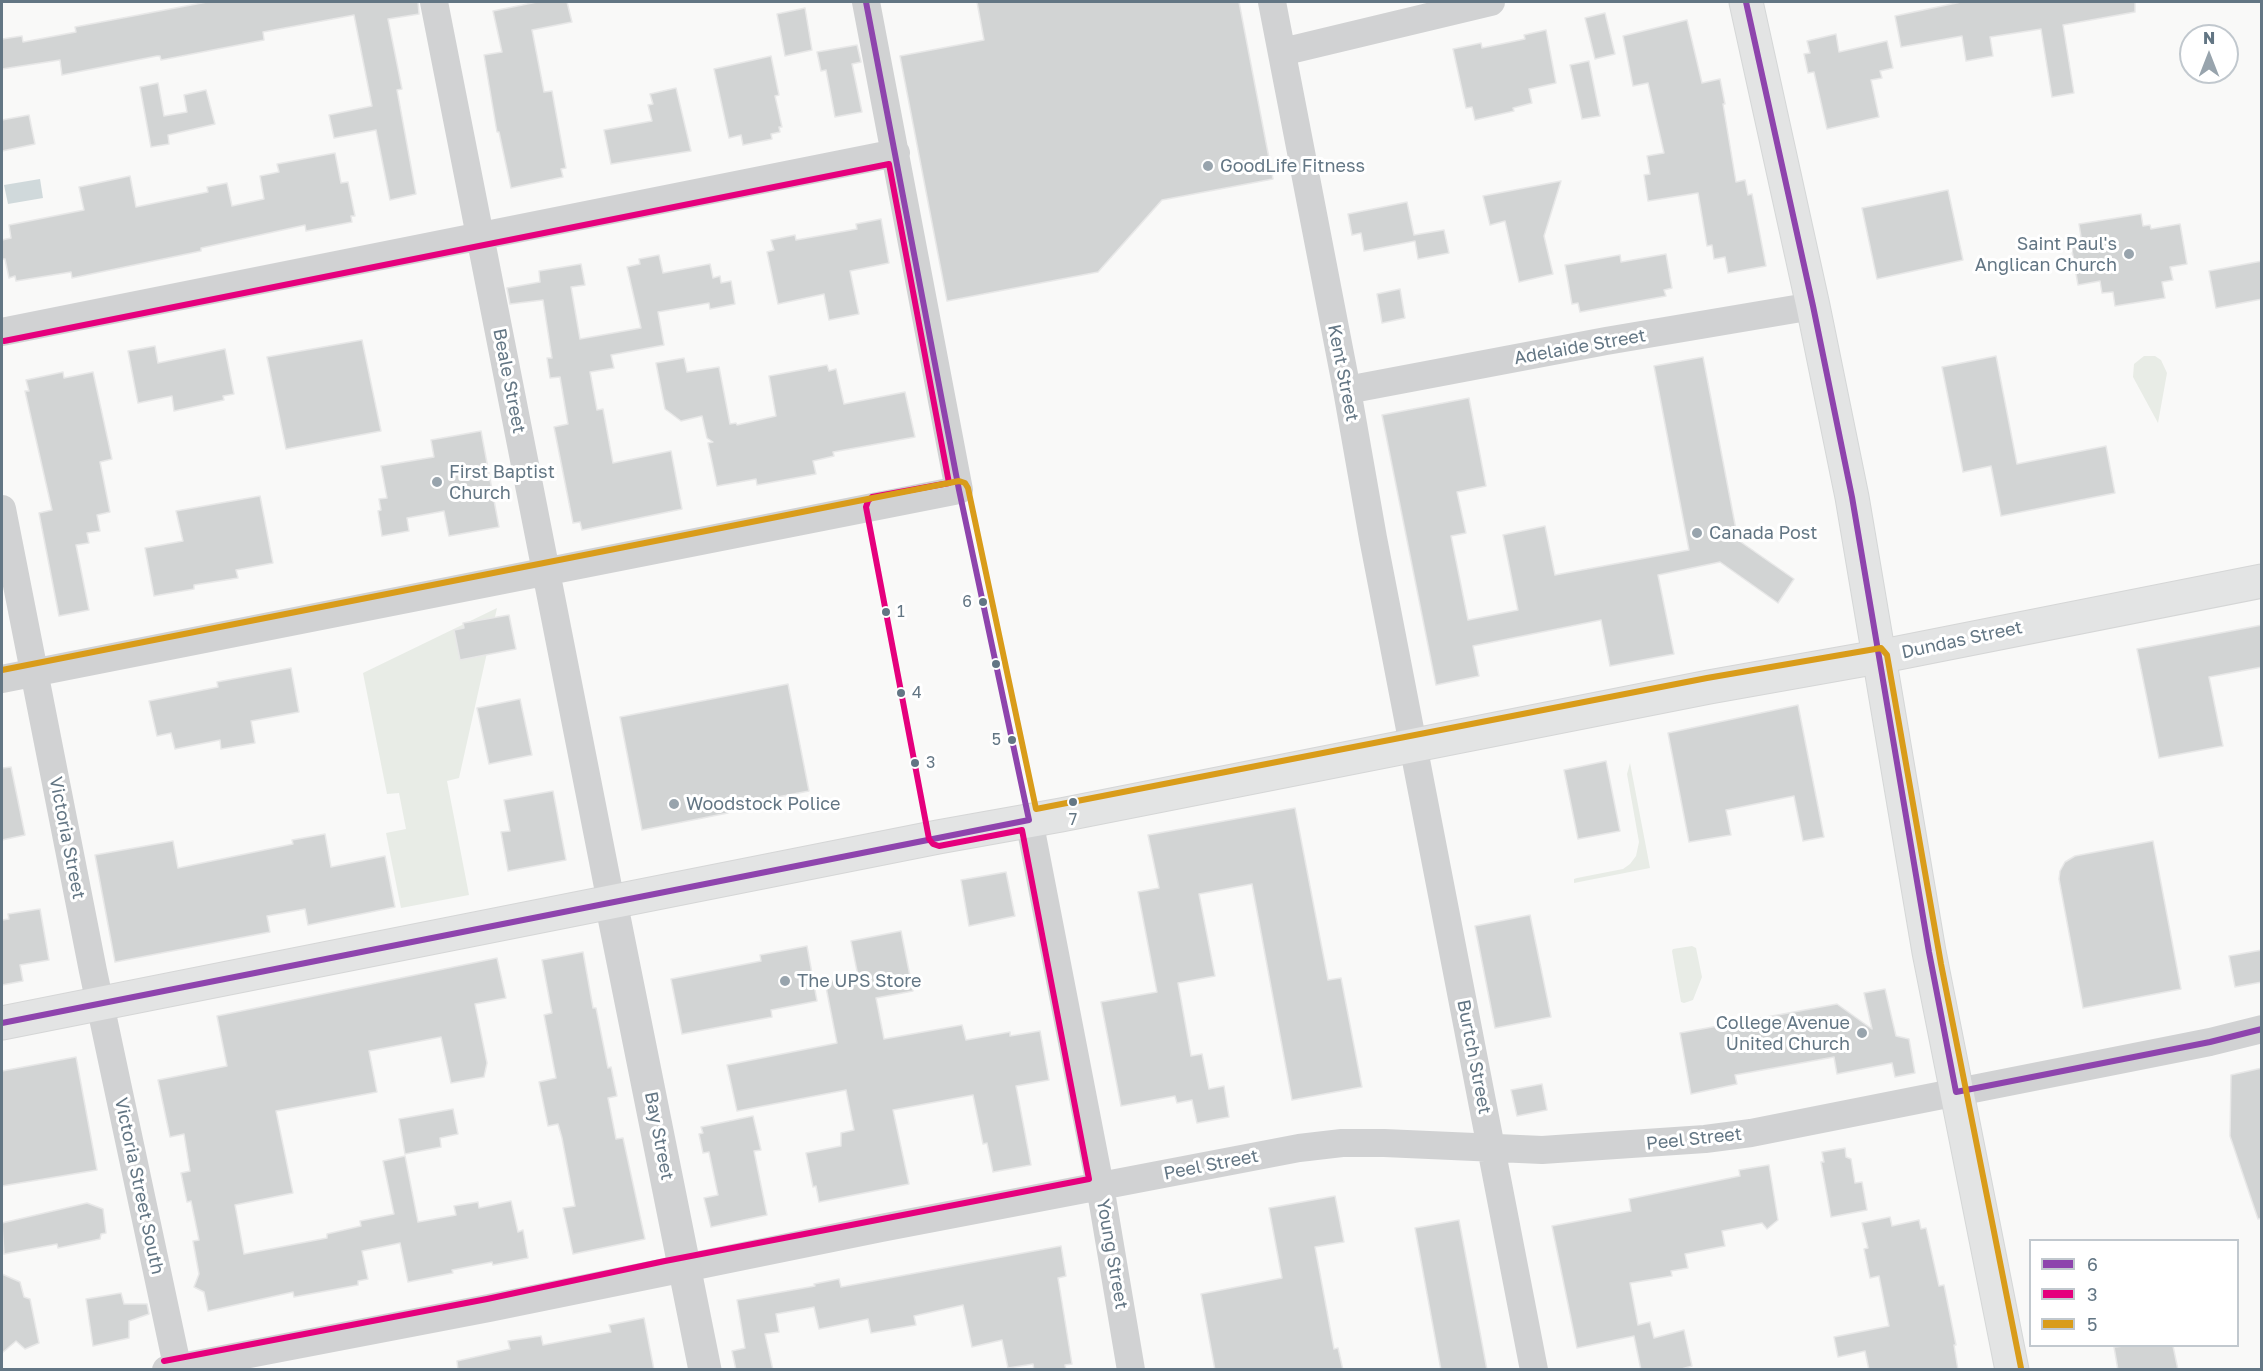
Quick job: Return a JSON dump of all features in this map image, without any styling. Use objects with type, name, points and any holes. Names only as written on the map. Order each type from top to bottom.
[{"type":"main road","points":[[1751,2],[1852,497],[1878,657],[1956,1092],[2012,1370]]},
{"type":"main road","name":"Dundas Street","points":[[2,1023],[1413,744],[1878,657],[2262,581]]},
{"type":"street","name":"Beale Street","points":[[434,2],[611,902]]},
{"type":"street","points":[[2,679],[959,490],[866,2]]},
{"type":"street","name":"Kent Street","points":[[1272,2],[1413,744]]},
{"type":"street","points":[[1282,52],[1491,2]]},
{"type":"street","points":[[2,332],[896,153]]},
{"type":"street","name":"Adelaide Street","points":[[1347,390],[1604,341],[1813,306]]},
{"type":"street","name":"Victoria Street","points":[[2,509],[100,1003]]},
{"type":"street","name":"Burtch Street","points":[[1413,744],[1534,1370]]},
{"type":"street","name":"Young Street","points":[[1029,820],[1100,1186],[1131,1370]]},
{"type":"street","name":"Bay Street","points":[[611,902],[705,1370]]},
{"type":"street","name":"Victoria Street South","points":[[100,1003],[174,1369]]},
{"type":"street","name":"Peel Street","points":[[174,1369],[1299,1148],[1342,1143],[1417,1143],[1542,1150],[1705,1139],[1750,1133],[2210,1042],[2262,1029]]},
{"type":"shaded area","points":[[40,179],[43,198],[8,204],[4,185]]},
{"type":"shaded area","points":[[2144,356],[2155,356],[2161,360],[2167,373],[2158,423],[2133,377],[2134,364]]},
{"type":"shaded area","points":[[497,608],[459,778],[447,781],[469,895],[401,908],[386,833],[406,829],[399,793],[387,794],[363,673]]},
{"type":"shaded area","points":[[1630,763],[1650,868],[1574,883],[1574,879],[1577,878],[1623,869],[1636,856],[1639,842],[1627,774]]},
{"type":"shaded area","points":[[1692,946],[1696,948],[1702,977],[1693,1000],[1684,1003],[1681,1002],[1672,951]]},
{"type":"building","points":[[207,2],[418,2],[419,14],[388,19],[402,89],[397,90],[416,194],[390,200],[376,130],[334,138],[329,115],[372,106],[354,15],[263,32],[264,40],[161,60],[160,56],[157,56],[62,75],[60,60],[2,69],[2,39],[22,36],[23,42],[76,32],[75,27]]},
{"type":"building","points":[[537,2],[567,2],[572,22],[532,30],[544,92],[552,91],[566,168],[561,169],[563,177],[511,188],[499,132],[497,132],[484,55],[502,52],[493,11]]},
{"type":"building","points":[[977,2],[1239,2],[1273,179],[1162,200],[1098,272],[947,301],[900,56],[984,40]]},
{"type":"building","points":[[1961,2],[2135,2],[2135,12],[2063,25],[2074,93],[2052,97],[2041,29],[1990,37],[1993,56],[1966,61],[1962,36],[1901,47],[1895,16]]},
{"type":"building","points":[[805,8],[812,50],[785,56],[777,14]]},
{"type":"building","points":[[1605,13],[1615,54],[1595,59],[1585,18]]},
{"type":"building","points":[[1687,20],[1702,83],[1720,79],[1736,182],[1745,180],[1748,195],[1752,194],[1766,266],[1728,273],[1725,257],[1714,259],[1712,245],[1707,246],[1698,193],[1648,201],[1644,175],[1650,174],[1647,156],[1664,153],[1648,83],[1633,86],[1623,36]]},
{"type":"building","points":[[1546,30],[1556,83],[1529,89],[1532,103],[1513,108],[1514,111],[1475,120],[1472,107],[1466,108],[1453,49],[1481,43],[1482,48],[1525,39],[1524,35]]},
{"type":"building","points":[[1836,34],[1839,52],[1887,41],[1893,68],[1880,71],[1882,78],[1871,80],[1879,117],[1827,129],[1814,72],[1808,73],[1804,54],[1810,53],[1807,41]]},
{"type":"building","points":[[857,45],[861,62],[852,64],[862,112],[835,117],[826,70],[821,71],[817,52]]},
{"type":"building","points":[[771,56],[779,95],[775,96],[782,127],[779,127],[780,132],[771,134],[772,139],[743,145],[741,135],[729,138],[714,69]]},
{"type":"building","points":[[1589,61],[1600,116],[1582,119],[1570,65]]},
{"type":"building","points":[[158,83],[164,116],[187,112],[184,95],[206,90],[215,124],[168,135],[169,144],[151,147],[140,87]]},
{"type":"building","points":[[676,88],[691,151],[611,164],[604,130],[652,121],[648,105],[653,104],[650,94]]},
{"type":"building","points":[[29,115],[35,144],[2,151],[2,120]]},
{"type":"building","points":[[335,153],[341,183],[348,182],[355,216],[351,216],[352,222],[306,231],[305,225],[201,248],[201,251],[72,278],[71,272],[16,281],[15,276],[9,278],[5,259],[2,259],[2,240],[11,238],[9,225],[84,210],[79,187],[130,176],[136,207],[208,192],[207,187],[227,183],[232,206],[264,199],[260,176],[279,172],[277,164]]},
{"type":"building","points":[[1561,181],[1544,236],[1553,274],[1519,282],[1505,221],[1490,225],[1483,196]]},
{"type":"building","points":[[1948,190],[1963,260],[1877,279],[1862,208]]},
{"type":"building","points":[[1407,202],[1414,235],[1444,230],[1449,253],[1418,259],[1415,241],[1364,251],[1361,233],[1352,235],[1348,214]]},
{"type":"building","name":"Saint Paul's Anglican Church","points":[[2141,214],[2143,226],[2150,225],[2151,229],[2180,224],[2187,264],[2170,267],[2173,280],[2162,282],[2165,298],[2115,306],[2113,292],[2102,293],[2100,281],[2078,285],[2071,245],[2082,243],[2079,224]]},
{"type":"building","points":[[881,219],[889,263],[850,271],[859,314],[829,320],[824,294],[778,304],[767,252],[774,250],[771,240],[795,235],[796,240],[857,229],[856,224]]},
{"type":"building","points":[[1666,254],[1672,288],[1664,290],[1666,296],[1580,312],[1578,303],[1572,304],[1565,265],[1620,255],[1621,262]]},
{"type":"building","points":[[659,255],[663,273],[710,264],[713,278],[720,276],[721,283],[731,281],[735,304],[710,309],[709,303],[658,312],[664,345],[611,355],[614,368],[590,372],[597,410],[603,409],[613,463],[671,451],[682,509],[582,530],[580,522],[573,523],[554,427],[568,424],[560,377],[550,378],[547,358],[552,358],[543,300],[510,304],[507,288],[540,282],[539,271],[581,264],[585,285],[571,287],[580,339],[641,328],[627,267],[640,264],[639,259]]},
{"type":"building","points":[[2262,261],[2262,299],[2216,308],[2209,271]]},
{"type":"building","points":[[1400,289],[1405,318],[1382,323],[1377,294]]},
{"type":"building","points":[[362,340],[381,431],[286,449],[267,357]]},
{"type":"building","points":[[155,346],[158,363],[225,349],[234,394],[223,396],[224,400],[174,411],[172,396],[138,403],[128,351]]},
{"type":"building","points":[[1996,356],[2017,464],[2106,446],[2115,493],[2001,516],[1991,466],[1963,472],[1942,367]]},
{"type":"building","points":[[1703,357],[1738,540],[1794,579],[1778,603],[1720,562],[1658,575],[1674,654],[1610,666],[1601,620],[1473,646],[1479,676],[1436,685],[1382,415],[1469,398],[1486,486],[1457,492],[1466,533],[1451,536],[1468,620],[1518,610],[1503,535],[1545,526],[1555,575],[1689,550],[1654,366]]},
{"type":"building","points":[[684,358],[687,372],[719,367],[730,424],[736,423],[737,425],[776,416],[769,376],[827,365],[829,371],[836,369],[844,404],[905,392],[915,437],[833,452],[834,456],[813,461],[816,474],[757,485],[756,479],[717,486],[708,443],[713,442],[707,438],[702,416],[681,421],[665,409],[656,363]]},
{"type":"building","points":[[63,372],[64,378],[93,372],[112,459],[100,462],[110,512],[97,515],[100,531],[87,533],[89,543],[76,545],[89,610],[59,616],[39,513],[52,510],[25,391],[29,391],[26,380]]},
{"type":"building","name":"First Baptist Church","points":[[481,431],[499,527],[449,536],[444,511],[407,518],[409,531],[382,536],[378,511],[381,510],[379,499],[387,498],[381,466],[434,457],[431,440]]},
{"type":"building","points":[[260,496],[273,563],[236,570],[238,578],[194,585],[194,589],[154,596],[145,548],[183,541],[176,511]]},
{"type":"building","points":[[509,615],[516,649],[460,660],[454,630],[464,628],[463,623]]},
{"type":"building","points":[[2262,625],[2262,667],[2209,677],[2223,746],[2159,758],[2137,649]]},
{"type":"building","points":[[291,668],[299,712],[251,721],[255,743],[221,749],[220,740],[175,749],[171,733],[157,736],[149,701],[218,687],[217,682]]},
{"type":"building","points":[[788,684],[809,791],[726,807],[728,813],[642,830],[620,717]]},
{"type":"building","points":[[520,699],[532,755],[489,764],[477,708]]},
{"type":"building","points":[[1798,705],[1824,837],[1803,841],[1794,796],[1726,810],[1731,835],[1689,842],[1668,733]]},
{"type":"building","points":[[1606,761],[1620,831],[1578,839],[1564,770]]},
{"type":"building","points":[[11,767],[25,835],[2,840],[2,768]]},
{"type":"building","points":[[553,791],[566,860],[508,871],[501,832],[510,831],[504,800]]},
{"type":"building","points":[[1295,808],[1328,980],[1341,978],[1362,1087],[1292,1100],[1252,884],[1199,894],[1215,976],[1178,983],[1191,1056],[1202,1054],[1209,1089],[1224,1086],[1229,1117],[1197,1123],[1192,1100],[1177,1103],[1175,1096],[1121,1106],[1101,1002],[1157,992],[1138,892],[1159,888],[1148,835]]},
{"type":"building","points":[[325,834],[331,867],[385,856],[395,907],[308,925],[305,909],[267,916],[270,932],[115,962],[95,855],[173,841],[178,868],[293,844],[292,840]]},
{"type":"building","points":[[2153,841],[2181,989],[2083,1008],[2059,879],[2060,871],[2065,862],[2075,856]]},
{"type":"building","points":[[1006,872],[1015,916],[969,926],[961,880]]},
{"type":"building","points":[[40,909],[49,960],[20,965],[23,981],[2,985],[2,920],[9,919],[8,914]]},
{"type":"building","points":[[1530,915],[1551,1017],[1495,1028],[1475,926]]},
{"type":"building","points":[[901,931],[913,991],[876,998],[884,1039],[962,1025],[966,1040],[1010,1032],[1010,1036],[1040,1031],[1049,1080],[1016,1086],[1031,1165],[993,1172],[987,1143],[983,1144],[973,1095],[893,1110],[909,1184],[819,1202],[816,1186],[813,1187],[806,1153],[841,1146],[841,1133],[854,1130],[846,1090],[737,1111],[727,1065],[837,1043],[825,982],[858,976],[851,941]]},
{"type":"building","points":[[807,946],[817,1001],[771,1010],[772,1017],[682,1034],[671,979],[761,961],[760,955]]},
{"type":"building","points":[[2262,950],[2262,982],[2235,987],[2229,956]]},
{"type":"building","points":[[583,952],[593,1008],[596,1008],[608,1068],[611,1067],[617,1096],[608,1098],[616,1139],[623,1138],[645,1239],[573,1254],[563,1208],[575,1206],[562,1138],[558,1124],[548,1126],[539,1082],[556,1078],[544,1015],[552,1013],[542,960]]},
{"type":"building","points":[[497,958],[506,998],[475,1004],[487,1063],[484,1077],[451,1083],[441,1037],[369,1051],[377,1092],[276,1111],[293,1193],[235,1205],[244,1254],[327,1238],[327,1234],[361,1226],[360,1221],[394,1214],[383,1161],[405,1156],[418,1222],[456,1215],[454,1206],[478,1202],[479,1208],[511,1201],[518,1232],[523,1230],[528,1258],[452,1270],[453,1273],[408,1282],[400,1243],[362,1251],[368,1279],[358,1281],[358,1285],[294,1297],[293,1292],[208,1311],[204,1292],[194,1287],[199,1274],[193,1241],[199,1240],[191,1201],[187,1202],[181,1173],[190,1171],[184,1134],[170,1137],[158,1080],[227,1066],[217,1016]]},
{"type":"building","points":[[1885,989],[1896,1036],[1909,1039],[1915,1073],[1895,1077],[1892,1063],[1837,1074],[1834,1057],[1735,1075],[1737,1084],[1691,1094],[1680,1033],[1837,1004],[1872,1029],[1864,993]]},
{"type":"building","points":[[76,1057],[97,1170],[2,1186],[2,1071]]},
{"type":"building","points":[[2262,1068],[2262,1218],[2258,1219],[2230,1136],[2231,1075]]},
{"type":"building","points":[[1542,1084],[1547,1110],[1517,1116],[1511,1090]]},
{"type":"building","points":[[453,1109],[458,1134],[440,1138],[441,1147],[405,1154],[399,1119]]},
{"type":"building","points":[[753,1116],[761,1150],[754,1151],[767,1215],[711,1227],[704,1198],[718,1195],[709,1152],[703,1153],[699,1134],[703,1133],[701,1127]]},
{"type":"building","points":[[1845,1148],[1846,1157],[1851,1159],[1855,1183],[1862,1182],[1867,1210],[1831,1217],[1821,1162],[1824,1162],[1822,1152]]},
{"type":"building","points":[[1769,1165],[1778,1220],[1767,1229],[1762,1223],[1722,1231],[1725,1246],[1685,1254],[1688,1268],[1671,1271],[1672,1276],[1630,1283],[1638,1325],[1650,1322],[1654,1338],[1684,1330],[1692,1366],[1678,1370],[1641,1370],[1634,1336],[1577,1348],[1552,1226],[1631,1211],[1629,1199],[1740,1176],[1739,1170]]},
{"type":"building","points":[[1335,1196],[1344,1242],[1315,1247],[1334,1349],[1338,1348],[1343,1370],[1215,1370],[1201,1294],[1282,1278],[1269,1208]]},
{"type":"building","points":[[87,1203],[103,1209],[106,1233],[101,1234],[100,1239],[58,1248],[57,1244],[4,1254],[2,1223]]},
{"type":"building","points":[[1890,1217],[1892,1226],[1919,1220],[1921,1229],[1926,1228],[1939,1286],[1944,1285],[1956,1345],[1954,1345],[1958,1370],[1869,1370],[1865,1351],[1838,1357],[1834,1337],[1889,1326],[1879,1276],[1870,1278],[1864,1249],[1868,1248],[1862,1223]]},
{"type":"building","points":[[1459,1220],[1487,1370],[1441,1370],[1415,1228]]},
{"type":"building","points":[[1061,1246],[1066,1276],[1058,1278],[1072,1364],[1065,1365],[1066,1370],[1034,1370],[1033,1364],[1008,1368],[1002,1340],[972,1347],[963,1305],[914,1316],[916,1325],[871,1333],[868,1319],[819,1329],[814,1307],[776,1314],[779,1332],[765,1334],[773,1370],[736,1370],[732,1351],[745,1348],[737,1300],[815,1286],[814,1284],[839,1279],[841,1287]]},
{"type":"building","points":[[2,1274],[20,1282],[24,1297],[30,1299],[39,1343],[25,1349],[16,1341],[2,1353]]},
{"type":"building","points":[[121,1293],[124,1304],[147,1304],[149,1314],[129,1321],[129,1338],[93,1346],[86,1299]]},
{"type":"building","points":[[644,1318],[654,1370],[458,1370],[457,1361],[510,1349],[508,1341],[541,1336],[543,1345],[611,1332],[609,1325]]},
{"type":"building","points":[[2114,1347],[2173,1347],[2178,1370],[2118,1370]]},
{"type":"transit line","name":"6","points":[[2,1023],[1029,820],[959,490],[866,2]]},
{"type":"transit line","name":"6","points":[[1746,2],[1813,306],[1852,497],[1929,952],[1956,1092],[2210,1042],[2262,1029]]},
{"type":"transit line","name":"3","points":[[4,341],[889,164],[949,483],[872,497],[866,507],[929,839],[933,844],[939,846],[1022,830],[1089,1179],[164,1361]]},
{"type":"transit line","name":"5","points":[[2,670],[959,481],[965,483],[968,488],[1036,809],[1707,678],[1881,648],[1887,655],[1941,964],[2021,1368]]},
{"type":"place","name":"GoodLife Fitness","points":[[1208,166]]},
{"type":"place","name":"Saint Paul's Anglican Church","points":[[2129,254]]},
{"type":"place","name":"First Baptist Church","points":[[437,482]]},
{"type":"place","name":"Canada Post","points":[[1697,533]]},
{"type":"place","name":"6","points":[[983,602]]},
{"type":"place","name":"1","points":[[886,612]]},
{"type":"place","name":"4","points":[[901,693]]},
{"type":"place","name":"5","points":[[1012,740]]},
{"type":"place","name":"3","points":[[915,763]]},
{"type":"place","name":"7","points":[[1073,802]]},
{"type":"place","name":"Woodstock Police","points":[[674,804]]},
{"type":"place","name":"The UPS Store","points":[[785,981]]},
{"type":"place","name":"College Avenue United Church","points":[[1862,1033]]}]
